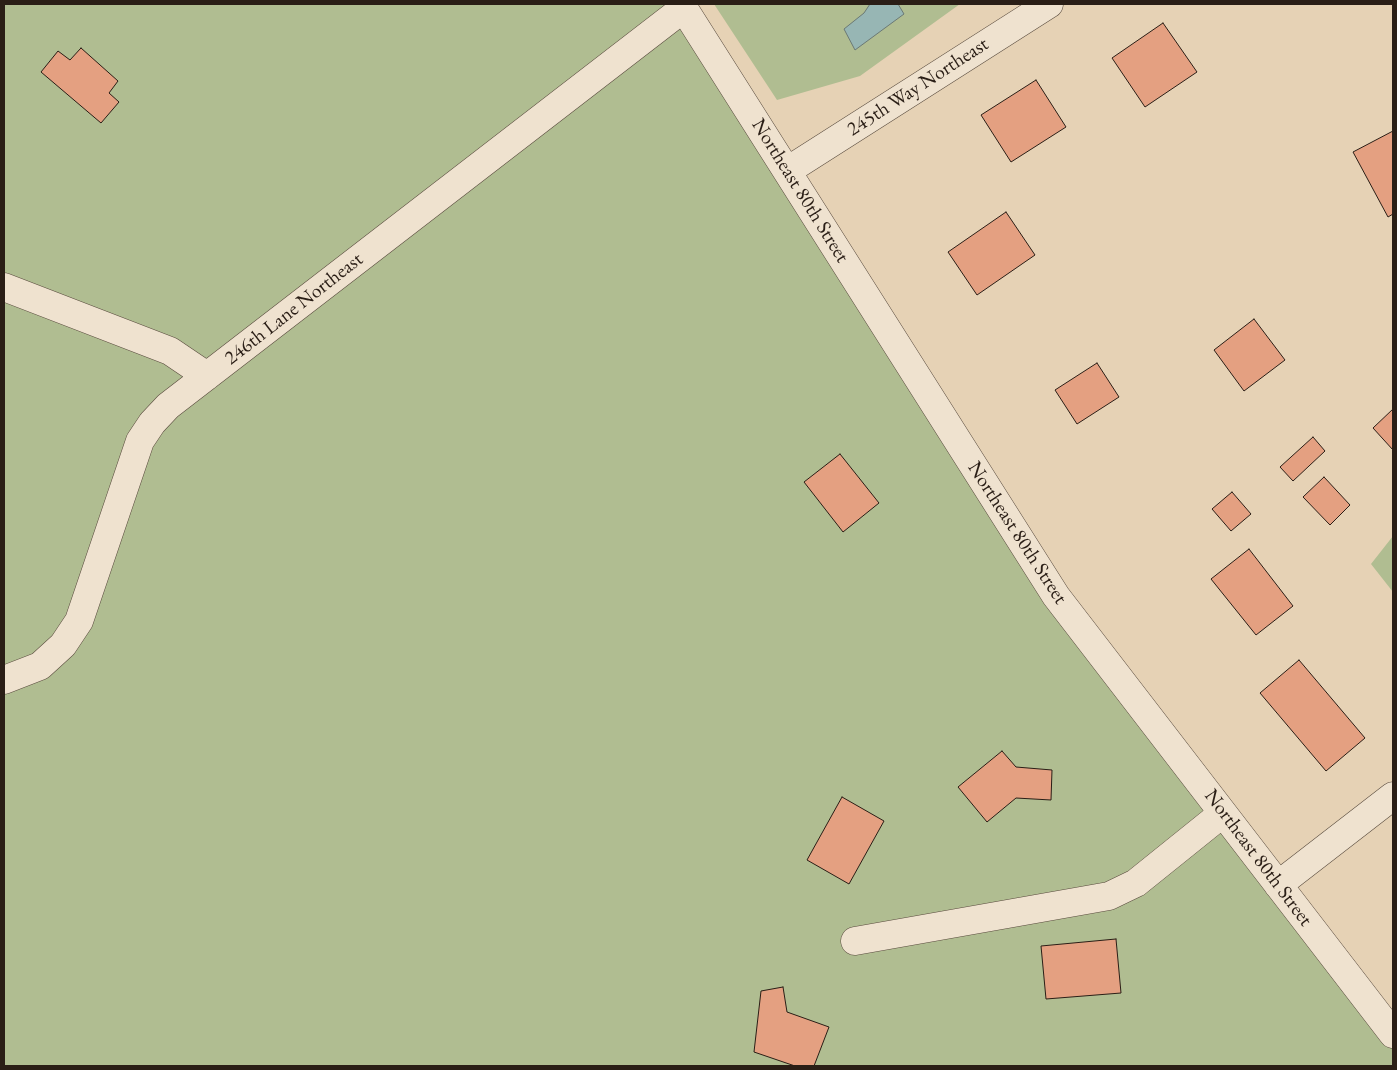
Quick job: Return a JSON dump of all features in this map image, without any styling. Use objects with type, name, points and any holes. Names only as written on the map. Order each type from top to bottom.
[{"type":"street","name":"245th Way Northeast","points":[[787,171],[1049,4]]},
{"type":"street","name":"Northeast 80th Street","points":[[683,6],[1056,596],[1393,1034]]},
{"type":"street","name":"246th Lane Northeast","points":[[4,680],[40,666],[63,645],[79,621],[140,441],[152,423],[168,406],[683,6]]},
{"type":"street","points":[[4,287],[170,351],[207,376]]},
{"type":"street","points":[[1278,886],[1393,796]]},
{"type":"street","points":[[855,941],[1109,896],[1136,883],[1223,813]]},
{"type":"green space","points":[[4,4],[681,4],[1056,596],[1393,1034],[1393,1066],[4,1066]]},
{"type":"green space","points":[[714,4],[960,4],[860,76],[777,100]]},
{"type":"green space","points":[[1393,536],[1393,592],[1371,564]]},
{"type":"water","points":[[870,4],[898,4],[904,14],[855,50],[844,29],[864,13]]},
{"type":"building","points":[[1163,23],[1197,72],[1145,107],[1112,58]]},
{"type":"building","points":[[81,48],[118,81],[109,93],[119,102],[101,123],[41,72],[58,51],[70,60]]},
{"type":"building","points":[[1036,80],[1066,127],[1011,162],[981,115]]},
{"type":"building","points":[[1393,131],[1393,214],[1388,217],[1353,152]]},
{"type":"building","points":[[1006,212],[1035,255],[977,295],[948,252]]},
{"type":"building","points":[[1254,319],[1285,360],[1244,391],[1214,350]]},
{"type":"building","points":[[1097,363],[1119,397],[1077,424],[1055,390]]},
{"type":"building","points":[[1393,409],[1393,450],[1373,428]]},
{"type":"building","points":[[1313,437],[1325,451],[1293,481],[1280,467]]},
{"type":"building","points":[[840,454],[879,503],[843,532],[804,482]]},
{"type":"building","points":[[1324,477],[1350,505],[1330,525],[1303,497]]},
{"type":"building","points":[[1232,492],[1251,514],[1231,531],[1212,509]]},
{"type":"building","points":[[1249,549],[1293,606],[1256,635],[1211,579]]},
{"type":"building","points":[[1299,660],[1365,738],[1326,771],[1260,693]]},
{"type":"building","points":[[1002,751],[1016,767],[1052,770],[1051,800],[1016,798],[987,822],[958,787]]},
{"type":"building","points":[[842,797],[884,821],[849,884],[807,860]]},
{"type":"building","points":[[1116,939],[1121,993],[1046,999],[1041,946]]},
{"type":"building","points":[[783,987],[787,1012],[829,1027],[814,1066],[795,1066],[754,1052],[761,991]]}]
